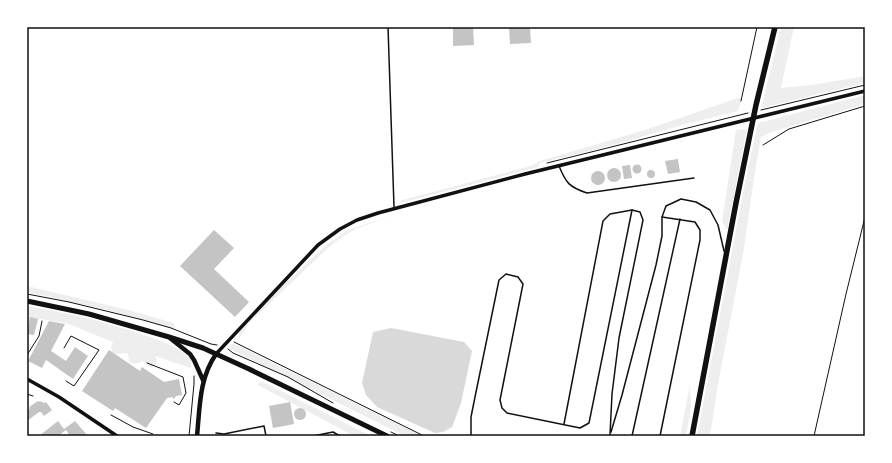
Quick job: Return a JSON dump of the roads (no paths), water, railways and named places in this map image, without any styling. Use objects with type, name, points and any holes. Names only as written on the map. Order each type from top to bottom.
[{"type":"main road","points":[[692,436],[756,104],[775,27]]},
{"type":"main road","points":[[27,301],[89,314],[169,337],[216,354],[387,436]]},
{"type":"street","points":[[197,436],[203,380],[207,368],[216,354],[318,245],[329,236],[357,220],[541,170],[865,91]]},
{"type":"street","points":[[169,337],[190,354],[203,380]]},
{"type":"street","points":[[27,379],[59,397],[117,436]]},
{"type":"lane","points":[[388,27],[394,209]]},
{"type":"lane","points":[[559,166],[567,182],[573,188],[587,194],[694,178]]},
{"type":"lane","points":[[610,436],[656,265],[662,236],[662,216],[666,206],[681,199],[696,202],[710,210],[718,225],[724,245],[725,261]]},
{"type":"lane","points":[[564,425],[603,221],[610,214],[632,210],[640,212],[643,220],[619,338],[612,394],[610,436]]},
{"type":"lane","points":[[471,436],[475,397],[499,280],[506,274],[518,277],[522,284],[500,400],[502,408],[507,414],[580,428],[589,423],[632,210]]},
{"type":"lane","points":[[660,436],[700,240],[700,230],[695,222],[662,216]]},
{"type":"lane","points":[[632,436],[680,219]]},
{"type":"lane","points":[[216,433],[224,434],[264,426],[266,436]]},
{"type":"lane","points":[[313,436],[333,432],[340,436]]}]
